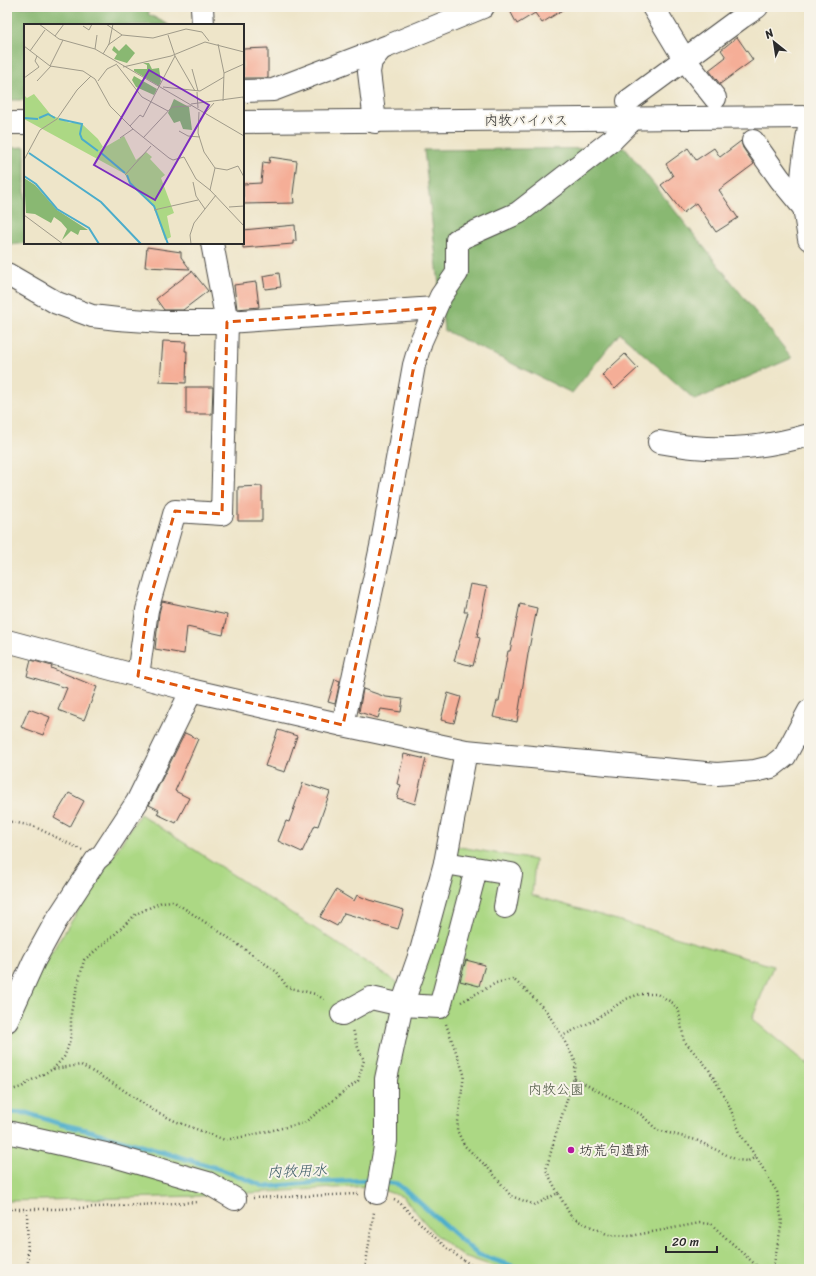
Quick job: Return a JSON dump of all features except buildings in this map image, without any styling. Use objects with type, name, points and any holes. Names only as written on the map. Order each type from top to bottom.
[{"type":"street","points":[[202,7],[203,24]]},
{"type":"street","points":[[244,91],[273,90],[381,49],[483,7]]},
{"type":"street","points":[[653,7],[685,60],[715,98]]},
{"type":"street","points":[[344,725],[383,537],[414,365],[421,341],[435,308],[441,296],[457,273],[457,240],[518,213],[612,140],[630,110],[685,60],[742,16],[757,7]]},
{"type":"street","points":[[375,122],[369,72],[371,61],[381,49]]},
{"type":"street","name":"内牧バイパス","points":[[244,122],[375,122],[630,110],[809,117]]},
{"type":"street","points":[[7,123],[24,123]]},
{"type":"street","points":[[809,128],[804,155],[802,181],[804,208],[809,239]]},
{"type":"street","points":[[753,141],[780,179],[804,208]]},
{"type":"street","points":[[138,676],[147,610],[175,511],[222,514],[227,322],[212,244]]},
{"type":"street","points":[[7,274],[57,303],[92,316],[162,322],[227,322],[435,308]]},
{"type":"street","points":[[659,442],[693,447],[740,448],[783,442],[809,435]]},
{"type":"street","points":[[7,640],[190,690],[466,751],[717,774],[755,771],[771,767],[784,756],[809,711]]},
{"type":"street","points":[[7,1021],[34,961],[56,921],[137,802],[186,702],[190,690]]},
{"type":"street","points":[[378,1185],[386,1141],[386,1079],[402,1005],[421,951],[445,863],[466,751]]},
{"type":"street","points":[[445,863],[511,874],[505,907]]},
{"type":"street","points":[[342,1014],[371,998],[402,1005],[440,1007],[473,881]]},
{"type":"street","points":[[7,1132],[110,1155],[208,1183],[235,1199]]},
{"type":"path","points":[[7,821],[33,826],[86,852],[100,857]]},
{"type":"path","points":[[7,1092],[22,1087],[53,1069],[81,1065],[119,1087],[154,1110],[175,1121],[225,1140],[304,1123],[358,1081],[364,1060],[358,1048],[352,1022],[329,1002],[315,994],[287,987],[276,972],[223,934],[173,901],[162,902],[136,914],[111,938],[84,960],[71,1012],[71,1035],[68,1047],[64,1057],[53,1069]]},
{"type":"path","points":[[558,1193],[535,1205],[512,1196],[491,1171],[464,1145],[457,1130],[464,1074],[440,1007],[464,1001],[496,983],[513,979],[547,1012],[576,1063],[574,1078],[546,1170],[572,1218],[609,1235],[631,1236],[700,1223],[711,1224],[760,1269]]},
{"type":"path","points":[[562,1036],[593,1021],[626,999],[640,994],[657,994],[674,1003],[679,1012],[684,1041],[708,1068],[728,1103],[741,1135],[777,1192],[782,1222],[774,1269]]},
{"type":"path","points":[[574,1078],[642,1115],[657,1130],[696,1140],[737,1160],[748,1161],[756,1157]]},
{"type":"path","points":[[365,1269],[378,1185]]},
{"type":"path","points":[[27,1209],[28,1269]]},
{"type":"highlighted area","points":[[435,308],[414,365],[383,537],[343,725],[138,676],[147,610],[175,511],[222,514],[227,322]]},
{"type":"green space","points":[[7,7],[151,7],[148,14],[167,24],[24,24],[24,100],[7,100]]},
{"type":"green space","points":[[24,147],[24,243],[7,245],[7,148]]},
{"type":"green space","points":[[625,148],[792,358],[695,400],[620,333],[572,393],[444,330],[424,150]]},
{"type":"green space","name":"内牧公園","points":[[140,814],[407,989],[448,845],[535,860],[532,895],[773,966],[752,1019],[809,1066],[809,1269],[501,1269],[461,1255],[433,1232],[403,1197],[371,1186],[197,1196],[7,1201],[7,1043],[39,972]]},
{"type":"waterway","name":"内牧用水","points":[[7,1112],[27,1113],[60,1124],[86,1130],[220,1169],[266,1187],[320,1182],[374,1180]]},
{"type":"waterway","name":"内牧用水","points":[[384,1182],[397,1184],[477,1254],[521,1269]]},
{"type":"place","name":"坊荒句遺跡","points":[[571,1150]]}]
